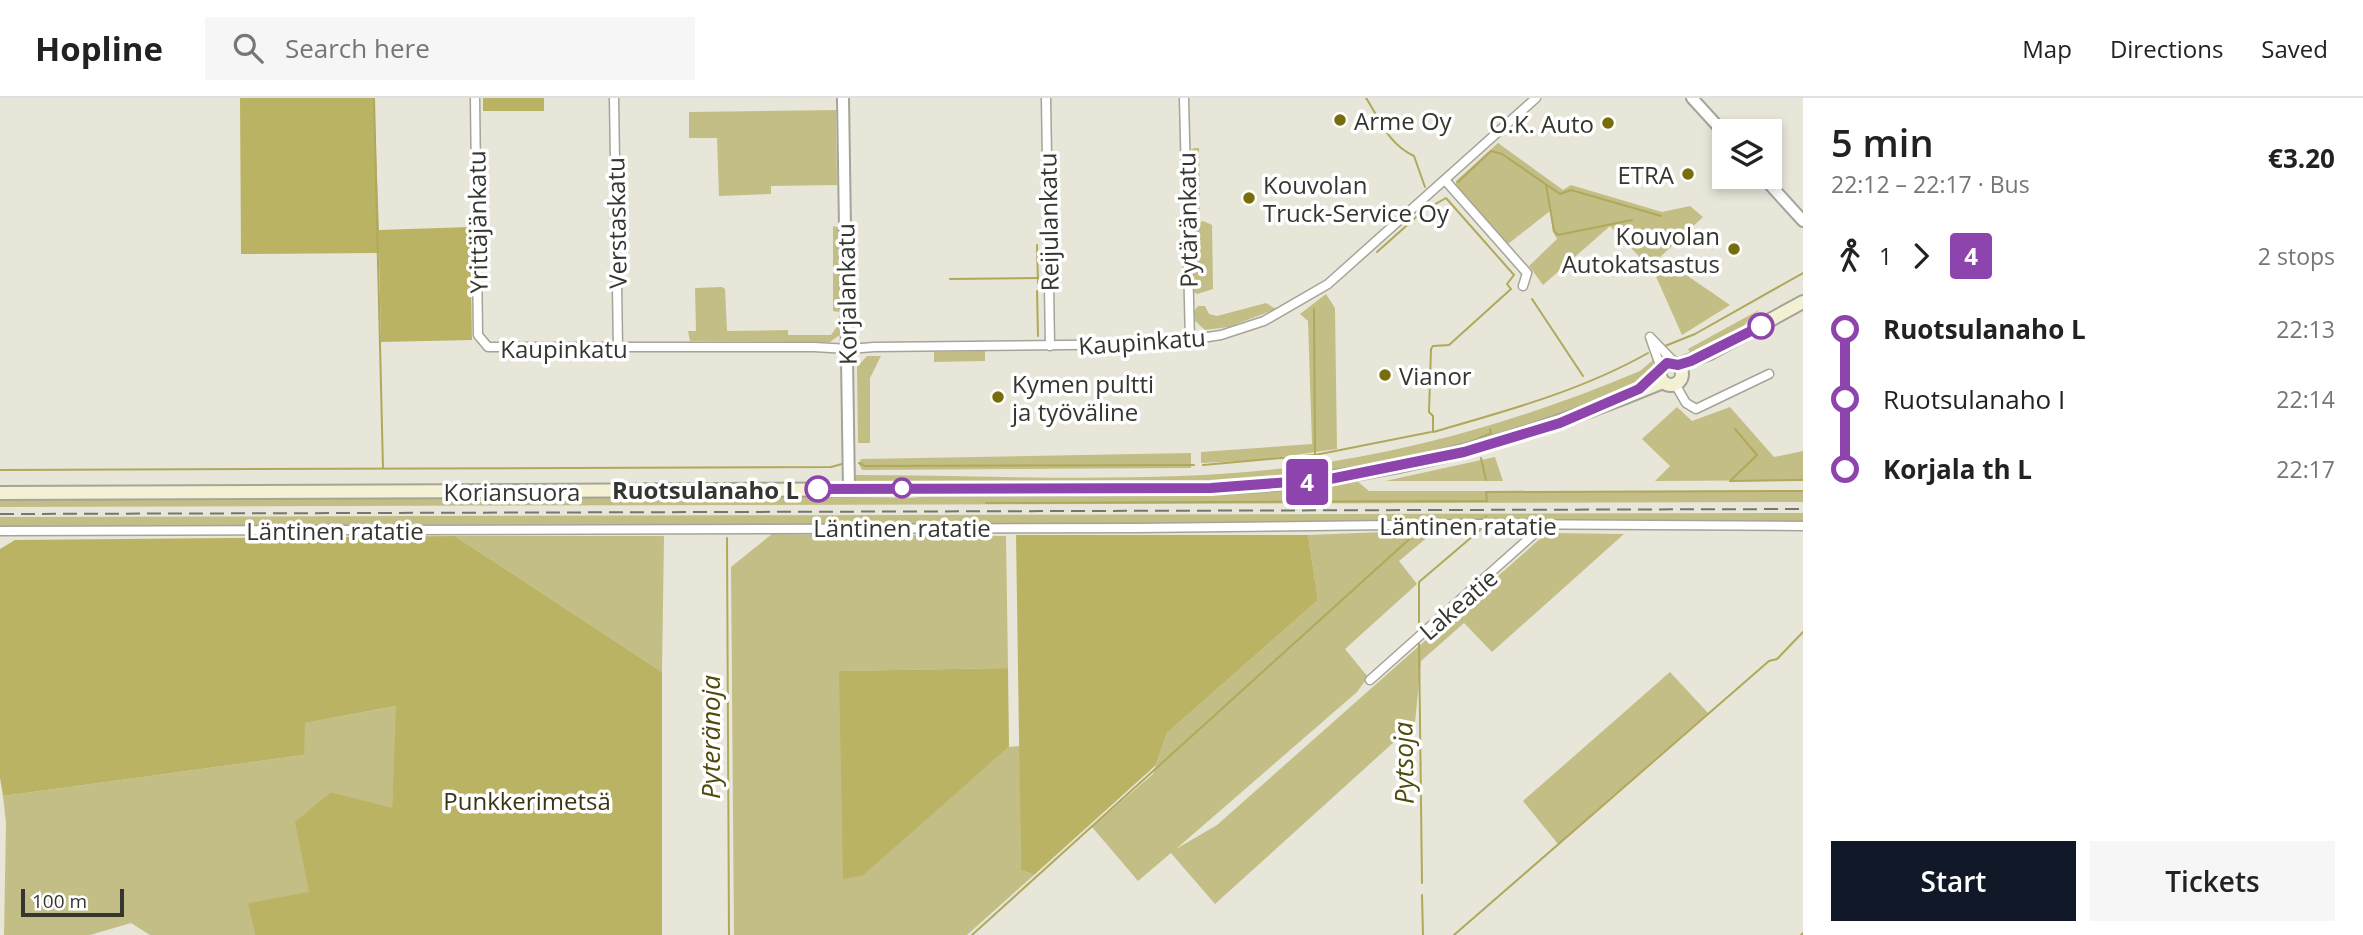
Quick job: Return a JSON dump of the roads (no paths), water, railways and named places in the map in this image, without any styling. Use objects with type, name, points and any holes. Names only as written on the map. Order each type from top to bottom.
[{"type":"main road","name":"Koriansuora","points":[[0,493],[1211,488],[1311,481],[1402,466],[1517,438],[1584,414],[1668,377],[1799,306]]},
{"type":"main road","name":"Koriansuora","points":[[1676,364],[1710,353]]},
{"type":"main road","points":[[1668,377],[1682,371],[1676,364]]},
{"type":"street","name":"Yrittäjänkatu","points":[[475,98],[478,335],[483,344]]},
{"type":"street","name":"Verstaskatu","points":[[614,98],[618,348]]},
{"type":"street","name":"Korjalankatu","points":[[844,98],[849,489]]},
{"type":"street","name":"Reijulankatu","points":[[1046,98],[1050,346]]},
{"type":"street","name":"Pytäränkatu","points":[[1184,98],[1190,341]]},
{"type":"street","name":"Kaupinkatu","points":[[483,344],[494,349],[1050,346],[1190,341],[1231,332],[1294,306],[1328,284],[1536,98]]},
{"type":"street","points":[[1692,98],[1712,120]]},
{"type":"street","points":[[1445,180],[1527,273],[1523,286]]},
{"type":"street","points":[[1774,189],[1803,221]]},
{"type":"street","points":[[1676,364],[1650,337],[1668,377],[1686,403],[1696,409],[1769,374]]},
{"type":"street","name":"Lakeatie","points":[[1370,680],[1544,525]]},
{"type":"street","name":"Läntinen ratatie","points":[[0,531],[1803,526]]},
{"type":"waterway","points":[[374,98],[383,468]]},
{"type":"waterway","points":[[1366,98],[1391,138],[1414,156],[1425,187]]},
{"type":"waterway","points":[[1458,182],[1491,151],[1502,154],[1560,194],[1571,190],[1661,216]]},
{"type":"waterway","points":[[1546,185],[1554,231],[1558,235],[1632,220]]},
{"type":"waterway","points":[[1377,252],[1423,211],[1446,198],[1514,275],[1507,284],[1511,289],[1449,345],[1433,346],[1431,349],[1429,412],[1433,416],[1433,432],[1570,389],[1648,353]]},
{"type":"waterway","points":[[1037,245],[1038,283]]},
{"type":"waterway","points":[[1665,346],[1695,334],[1803,273]]},
{"type":"waterway","points":[[950,279],[1038,278]]},
{"type":"waterway","points":[[1037,291],[1038,336]]},
{"type":"waterway","points":[[1532,299],[1583,376]]},
{"type":"waterway","points":[[1314,309],[1315,455],[1431,432]]},
{"type":"waterway","points":[[1473,441],[1491,433],[1490,429]]},
{"type":"waterway","points":[[1735,429],[1757,455],[1730,481],[1803,480]]},
{"type":"waterway","points":[[1203,465],[1314,455]]},
{"type":"waterway","points":[[1481,458],[1486,480]]},
{"type":"waterway","points":[[859,463],[865,466],[1194,465]]},
{"type":"waterway","points":[[0,470],[831,467],[842,464]]},
{"type":"waterway","points":[[986,503],[1487,501],[1486,492],[1803,491]]},
{"type":"waterway","name":"Pytsoja","points":[[1419,630],[1419,582],[1480,530]]},
{"type":"waterway","points":[[972,935],[1416,533]]},
{"type":"waterway","name":"Pyteränoja","points":[[727,538],[729,935]]},
{"type":"waterway","points":[[1454,935],[1769,661],[1777,659],[1803,632]]},
{"type":"waterway","name":"Pytsoja","points":[[1419,642],[1422,883]]},
{"type":"waterway","name":"Pytsoja","points":[[1422,895],[1423,935]]},
{"type":"railway","points":[[0,514],[1803,509]]},
{"type":"place","name":"Arme Oy","points":[[1340,120]]},
{"type":"place","name":"O.K. Auto","points":[[1608,123]]},
{"type":"place","name":"ETRA","points":[[1688,174]]},
{"type":"place","name":"Kouvolan Truck-Service Oy","points":[[1249,198]]},
{"type":"place","name":"Kouvolan Autokatsastus","points":[[1734,249]]},
{"type":"place","name":"Vianor","points":[[1385,375]]},
{"type":"place","name":"Kymen pultti ja työväline","points":[[998,397]]},
{"type":"place","name":"Ruotsulanaho L","points":[[818,489]]},
{"type":"park label","name":"Punkkerimetsä","points":[[527,800]]}]
